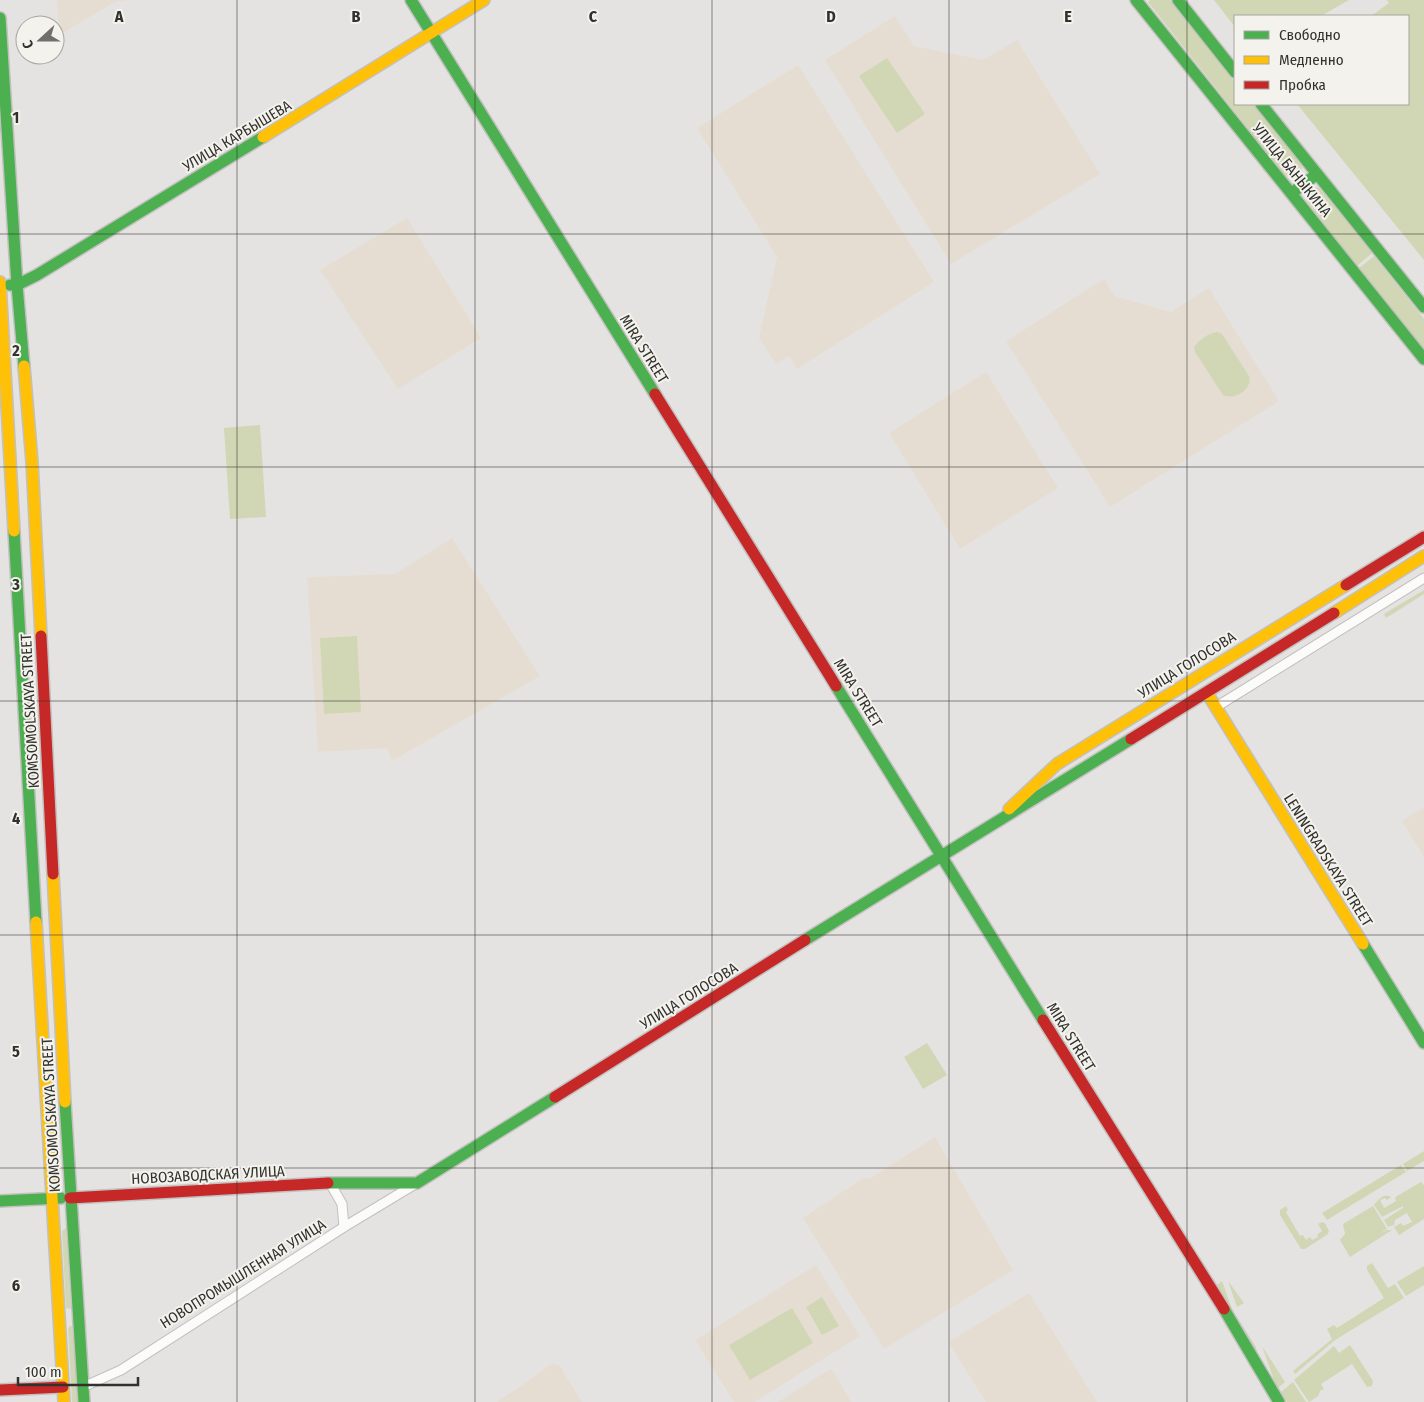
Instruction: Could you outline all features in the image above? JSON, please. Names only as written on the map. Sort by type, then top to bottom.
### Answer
[{"type":"main road","name":"MIRA STREET","points":[[411,0],[1280,1402]]},
{"type":"main road","name":"УЛИЦА КАРБЫШЕВА","points":[[0,284],[17,285],[38,275],[484,0]]},
{"type":"main road","name":"УЛИЦА БАНЫКИНА","points":[[1136,0],[1424,359]]},
{"type":"main road","points":[[1178,0],[1234,71]]},
{"type":"main road","name":"KOMSOMOLSKAYA STREET","points":[[0,18],[17,285],[33,472],[70,1198],[84,1402]]},
{"type":"main road","name":"УЛИЦА БАНЫКИНА","points":[[1262,105],[1424,307]]},
{"type":"main road","points":[[1292,193],[1317,174]]},
{"type":"main road","name":"KOMSOMOLSKAYA STREET","points":[[0,284],[64,1402]]},
{"type":"main road","name":"УЛИЦА ГОЛОСОВА","points":[[977,834],[1010,808],[1057,764],[1424,537]]},
{"type":"main road","name":"УЛИЦА ГОЛОСОВА","points":[[417,1183],[940,856],[1207,693],[1424,556]]},
{"type":"main road","points":[[1273,630],[1281,632],[1283,636],[1281,646]]},
{"type":"main road","name":"LENINGRADSKAYA STREET","points":[[1207,693],[1424,1043]]},
{"type":"main road","points":[[1057,764],[1056,772],[1066,780]]},
{"type":"main road","points":[[27,768],[48,766]]},
{"type":"main road","points":[[36,932],[57,930]]},
{"type":"main road","name":"НОВОЗАВОДСКАЯ УЛИЦА","points":[[0,1201],[330,1183],[417,1183]]},
{"type":"main road","points":[[59,1318],[78,1316]]},
{"type":"main road","points":[[0,1390],[63,1387]]},
{"type":"street","points":[[1216,707],[1424,578]]},
{"type":"street","points":[[330,1183],[342,1204],[344,1228]]},
{"type":"street","name":"НОВОПРОМЫШЛЕННАЯ УЛИЦА","points":[[83,1387],[120,1370],[417,1183]]},
{"type":"shaded area","points":[[57,0],[127,0],[115,2],[65,31],[65,15],[58,15]]},
{"type":"shaded area","points":[[895,16],[914,46],[983,60],[1017,40],[1100,174],[951,264],[825,60]]},
{"type":"shaded area","points":[[798,65],[934,282],[797,369],[789,356],[776,364],[759,338],[777,257],[697,128]]},
{"type":"shaded area","points":[[407,218],[481,338],[398,389],[320,270]]},
{"type":"shaded area","points":[[1104,279],[1115,296],[1171,312],[1209,288],[1279,401],[1110,507],[1006,341]]},
{"type":"shaded area","points":[[986,372],[1058,488],[960,549],[889,433]]},
{"type":"shaded area","points":[[452,538],[540,676],[392,761],[387,748],[318,752],[307,577],[395,574]]},
{"type":"shaded area","points":[[1424,807],[1424,857],[1402,821]]},
{"type":"shaded area","points":[[935,1137],[1013,1270],[884,1349],[803,1218],[862,1179],[871,1178]]},
{"type":"shaded area","points":[[816,1265],[860,1336],[755,1402],[734,1402],[695,1340]]},
{"type":"shaded area","points":[[1029,1293],[1097,1402],[986,1402],[948,1342]]},
{"type":"shaded area","points":[[552,1364],[559,1365],[582,1402],[497,1402]]},
{"type":"shaded area","points":[[830,1369],[834,1372],[851,1402],[778,1402]]},
{"type":"green space","points":[[1150,0],[1170,0],[1234,81],[1234,105],[1254,105],[1301,165],[1302,169],[1299,176],[1291,178],[1285,175],[1148,2]]},
{"type":"green space","points":[[1214,0],[1349,0],[1323,15],[1234,15],[1234,26]]},
{"type":"green space","points":[[1387,0],[1424,0],[1424,260],[1298,105],[1409,105],[1409,15],[1372,15],[1389,3]]},
{"type":"green space","points":[[887,58],[925,114],[897,133],[859,76]]},
{"type":"green space","points":[[1317,187],[1372,253],[1357,266],[1307,201],[1307,191]]},
{"type":"green space","points":[[1374,256],[1424,319],[1424,350],[1359,268]]},
{"type":"green space","points":[[1217,332],[1222,334],[1249,376],[1250,381],[1246,389],[1238,395],[1223,395],[1195,352],[1194,347],[1199,342],[1208,335]]},
{"type":"green space","points":[[260,425],[266,517],[230,519],[224,428]]},
{"type":"green space","points":[[1424,590],[1424,594],[1386,618],[1384,614]]},
{"type":"green space","points":[[357,636],[361,712],[324,714],[320,638]]},
{"type":"green space","points":[[927,1043],[947,1075],[923,1089],[904,1057]]},
{"type":"green space","points":[[1424,1151],[1424,1161],[1407,1171],[1403,1164]]},
{"type":"green space","points":[[1401,1165],[1406,1172],[1327,1220],[1322,1213]]},
{"type":"green space","points":[[1421,1182],[1424,1185],[1424,1219],[1399,1235],[1394,1227],[1401,1223],[1403,1226],[1412,1222],[1407,1213],[1395,1220],[1394,1225],[1388,1227],[1384,1220],[1403,1208],[1403,1206],[1382,1217],[1374,1205],[1383,1196],[1391,1197],[1387,1200],[1385,1198],[1380,1200],[1384,1208],[1396,1201],[1395,1198],[1397,1196]]},
{"type":"green space","points":[[1286,1206],[1288,1210],[1286,1212],[1300,1236],[1303,1235],[1306,1240],[1310,1237],[1312,1240],[1318,1237],[1317,1235],[1322,1231],[1318,1224],[1322,1222],[1325,1223],[1329,1231],[1328,1234],[1305,1249],[1301,1249],[1280,1215],[1280,1210]]},
{"type":"green space","points":[[1373,1206],[1387,1229],[1378,1235],[1387,1230],[1392,1230],[1350,1257],[1340,1240],[1345,1234],[1343,1224]]},
{"type":"green space","points":[[66,1228],[71,1309],[66,1308],[62,1231]]},
{"type":"green space","points":[[1372,1263],[1388,1288],[1395,1284],[1404,1298],[1335,1340],[1295,1374],[1293,1371],[1332,1339],[1327,1329],[1334,1325],[1337,1328],[1384,1298],[1367,1270],[1367,1266]]},
{"type":"green space","points":[[1424,1266],[1424,1285],[1406,1296],[1397,1282]]},
{"type":"green space","points":[[1222,1281],[1232,1309],[1256,1347],[1257,1355],[1215,1287]]},
{"type":"green space","points":[[1228,1281],[1244,1303],[1237,1307]]},
{"type":"green space","points":[[822,1297],[839,1326],[822,1335],[806,1307]]},
{"type":"green space","points":[[792,1308],[813,1343],[750,1380],[729,1345]]},
{"type":"green space","points":[[72,1326],[80,1402],[72,1402],[68,1329]]},
{"type":"green space","points":[[1350,1345],[1373,1381],[1372,1386],[1367,1387],[1352,1364],[1321,1384],[1324,1389],[1309,1402],[1294,1380],[1334,1346],[1339,1353]]},
{"type":"green space","points":[[1262,1346],[1285,1382],[1278,1388],[1274,1380]]},
{"type":"green space","points":[[1293,1382],[1306,1402],[1287,1402],[1281,1392]]},
{"type":"traffic: fast","points":[[411,0],[655,394]]},
{"type":"traffic: fast","points":[[1136,0],[1424,359]]},
{"type":"traffic: fast","points":[[1178,0],[1234,71]]},
{"type":"traffic: fast","points":[[0,18],[24,366]]},
{"type":"traffic: fast","points":[[1262,105],[1424,307]]},
{"type":"traffic: fast","points":[[10,285],[17,285],[37,275],[263,137]]},
{"type":"traffic: fast","points":[[1292,193],[1317,174]]},
{"type":"traffic: fast","points":[[14,531],[36,922]]},
{"type":"traffic: fast","points":[[836,686],[1043,1020]]},
{"type":"traffic: fast","points":[[805,940],[1131,739]]},
{"type":"traffic: fast","points":[[1363,944],[1424,1043]]},
{"type":"traffic: fast","points":[[328,1183],[417,1183],[555,1097]]},
{"type":"traffic: fast","points":[[65,1102],[84,1402]]},
{"type":"traffic: fast","points":[[0,1201],[61,1198]]},
{"type":"traffic: fast","points":[[1224,1309],[1279,1402]]},
{"type":"traffic: slow","points":[[263,137],[484,0]]},
{"type":"traffic: slow","points":[[0,282],[14,531]]},
{"type":"traffic: slow","points":[[24,366],[32,462],[41,636]]},
{"type":"traffic: slow","points":[[1334,613],[1424,556]]},
{"type":"traffic: slow","points":[[1009,809],[1057,764],[1346,585]]},
{"type":"traffic: slow","points":[[1207,693],[1363,944]]},
{"type":"traffic: slow","points":[[53,874],[65,1102]]},
{"type":"traffic: slow","points":[[36,922],[64,1402]]},
{"type":"traffic: jam","points":[[655,394],[836,686]]},
{"type":"traffic: jam","points":[[1346,585],[1424,537]]},
{"type":"traffic: jam","points":[[1131,739],[1334,613]]},
{"type":"traffic: jam","points":[[41,636],[53,874]]},
{"type":"traffic: jam","points":[[555,1097],[805,940]]},
{"type":"traffic: jam","points":[[1043,1020],[1224,1309]]},
{"type":"traffic: jam","points":[[70,1198],[328,1183]]},
{"type":"traffic: jam","points":[[0,1390],[63,1387]]}]
